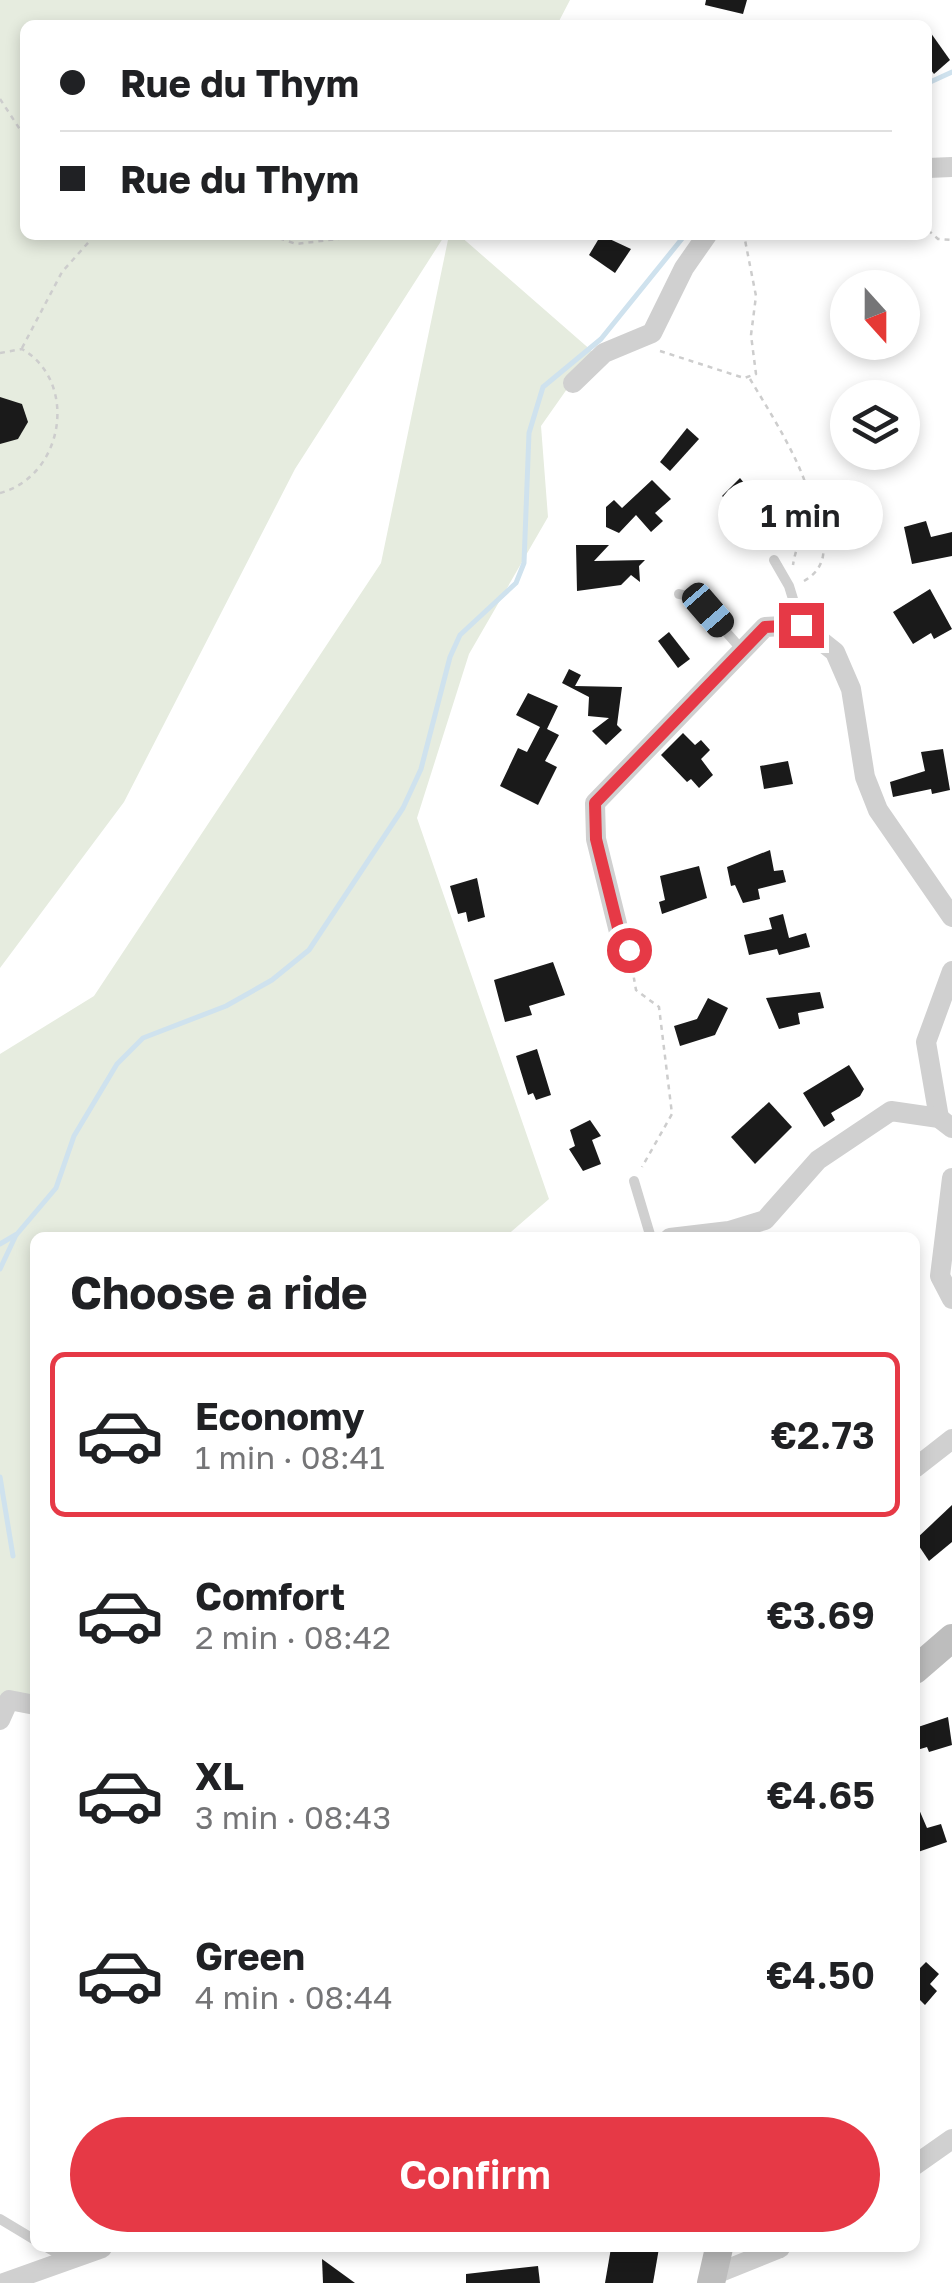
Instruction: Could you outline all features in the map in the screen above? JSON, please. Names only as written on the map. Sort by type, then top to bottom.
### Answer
[{"type":"street","points":[[573,383],[604,352],[645,339],[704,240]]},
{"type":"street","points":[[629,950],[622,944],[596,839],[595,803],[765,627],[801,625],[835,652],[851,689],[865,776],[878,810],[952,917]]},
{"type":"street","points":[[721,1232],[765,1220],[818,1160],[891,1111],[946,1123],[926,1042],[952,972]]},
{"type":"street","points":[[952,1178],[940,1276],[952,1299]]},
{"type":"street","points":[[920,1464],[952,1439]]},
{"type":"street","points":[[920,1666],[951,1641]]},
{"type":"street","points":[[0,1720],[9,1700],[30,1704]]},
{"type":"street","points":[[920,2161],[952,2139]]},
{"type":"street","points":[[4,2283],[91,2252]]},
{"type":"street","points":[[714,2268],[767,2252]]},
{"type":"lane","points":[[774,560],[789,586],[801,625]]},
{"type":"lane","points":[[679,594],[696,598],[744,651]]},
{"type":"lane","points":[[634,1182],[649,1232]]},
{"type":"lane","points":[[0,2219],[30,2237]]},
{"type":"lane","points":[[55,2252],[70,2260]]},
{"type":"path","points":[[0,99],[20,129]]},
{"type":"path","points":[[22,349],[62,272],[91,240]]},
{"type":"path","points":[[284,240],[296,244],[330,240]]},
{"type":"path","points":[[745,240],[756,296],[750,335],[757,366],[750,379]]},
{"type":"path","points":[[645,339],[652,348],[750,379],[799,465],[810,513],[820,527],[823,563],[808,580],[789,586],[796,539],[810,513]]},
{"type":"path","points":[[0,353],[22,349]]},
{"type":"path","points":[[0,493],[30,476],[56,440],[58,410],[51,378],[22,349]]},
{"type":"path","points":[[629,950],[636,990],[659,1007],[672,1114],[634,1182]]},
{"type":"shaded area","points":[[0,0],[570,0],[560,20],[20,20],[20,240],[442,240],[295,469],[124,802],[0,968]]},
{"type":"shaded area","points":[[448,240],[465,240],[593,352],[541,426],[548,517],[469,654],[417,818],[549,1199],[511,1232],[30,1232],[30,1714],[0,1702],[0,1054],[94,996],[381,563]]},
{"type":"building","points":[[706,0],[747,0],[743,14],[705,5]]},
{"type":"building","points":[[932,35],[950,60],[934,74],[932,71]]},
{"type":"building","points":[[598,240],[612,240],[631,249],[615,273],[589,255]]},
{"type":"building","points":[[0,397],[22,404],[28,422],[18,439],[0,444]]},
{"type":"building","points":[[687,428],[699,439],[670,471],[660,462]]},
{"type":"building","points":[[740,478],[761,504],[748,519],[722,496]]},
{"type":"building","points":[[652,480],[671,499],[655,513],[663,521],[651,532],[636,515],[619,533],[606,527],[606,507],[614,500],[622,508]]},
{"type":"building","points":[[926,521],[931,537],[952,532],[952,556],[912,564],[904,527]]},
{"type":"building","points":[[576,545],[609,545],[594,561],[645,560],[639,566],[640,582],[631,575],[621,585],[577,591]]},
{"type":"building","points":[[930,589],[952,629],[934,639],[931,633],[913,644],[893,612]]},
{"type":"building","points":[[669,632],[690,659],[678,668],[658,641]]},
{"type":"building","points":[[569,669],[581,675],[575,686],[622,687],[617,725],[622,730],[606,745],[592,731],[609,718],[588,716],[589,697],[562,683]]},
{"type":"building","points":[[528,693],[558,706],[547,729],[559,735],[545,761],[557,767],[538,805],[500,786],[518,748],[527,752],[540,727],[516,715]]},
{"type":"building","points":[[683,733],[695,745],[701,740],[710,750],[701,759],[713,775],[699,788],[691,779],[687,782],[661,755]]},
{"type":"building","points":[[943,749],[950,790],[932,794],[931,789],[893,797],[890,782],[925,771],[921,752]]},
{"type":"building","points":[[788,761],[793,784],[764,789],[760,766]]},
{"type":"building","points":[[770,850],[774,871],[783,870],[786,882],[758,889],[760,899],[743,903],[735,885],[731,886],[727,867]]},
{"type":"building","points":[[699,866],[707,898],[662,914],[659,902],[665,900],[660,876]]},
{"type":"building","points":[[477,878],[485,917],[468,922],[466,912],[458,914],[450,886]]},
{"type":"building","points":[[783,914],[789,938],[806,933],[810,947],[779,955],[777,949],[749,955],[744,935],[772,929],[769,918]]},
{"type":"building","points":[[553,962],[565,995],[529,1006],[532,1015],[505,1022],[494,980]]},
{"type":"building","points":[[820,992],[824,1008],[798,1013],[800,1024],[779,1029],[766,998]]},
{"type":"building","points":[[708,998],[728,1008],[715,1035],[680,1046],[674,1026],[697,1019]]},
{"type":"building","points":[[537,1049],[551,1095],[536,1100],[533,1093],[528,1095],[516,1056]]},
{"type":"building","points":[[849,1065],[864,1089],[860,1096],[831,1113],[835,1120],[824,1127],[803,1093]]},
{"type":"building","points":[[769,1102],[792,1127],[755,1164],[731,1137]]},
{"type":"building","points":[[590,1120],[601,1136],[592,1140],[601,1164],[583,1171],[569,1149],[575,1146],[570,1130]]},
{"type":"building","points":[[952,1505],[952,1542],[929,1561],[920,1548],[920,1535]]},
{"type":"building","points":[[948,1717],[952,1745],[929,1752],[927,1747],[920,1749],[920,1726]]},
{"type":"building","points":[[920,1812],[927,1828],[941,1824],[947,1842],[920,1851]]},
{"type":"building","points":[[926,1962],[939,1974],[930,1984],[937,1991],[925,2005],[920,2000],[920,1968]]},
{"type":"building","points":[[610,2252],[658,2252],[653,2283],[605,2283]]},
{"type":"building","points":[[322,2259],[355,2283],[323,2283]]},
{"type":"building","points":[[538,2266],[540,2283],[466,2283],[466,2274]]},
{"type":"waterway","points":[[932,81],[952,72]]},
{"type":"waterway","points":[[0,1244],[17,1234],[56,1188],[74,1136],[117,1064],[143,1038],[226,1006],[272,980],[309,950],[403,808],[421,769],[450,657],[460,635],[516,583],[524,563],[529,433],[543,387],[601,339],[681,240]]},
{"type":"waterway","points":[[0,1269],[16,1235]]},
{"type":"waterway","points":[[0,1477],[13,1556]]},
{"type":"route","points":[[629,950],[622,944],[596,839],[595,803],[765,627],[801,625]]}]
